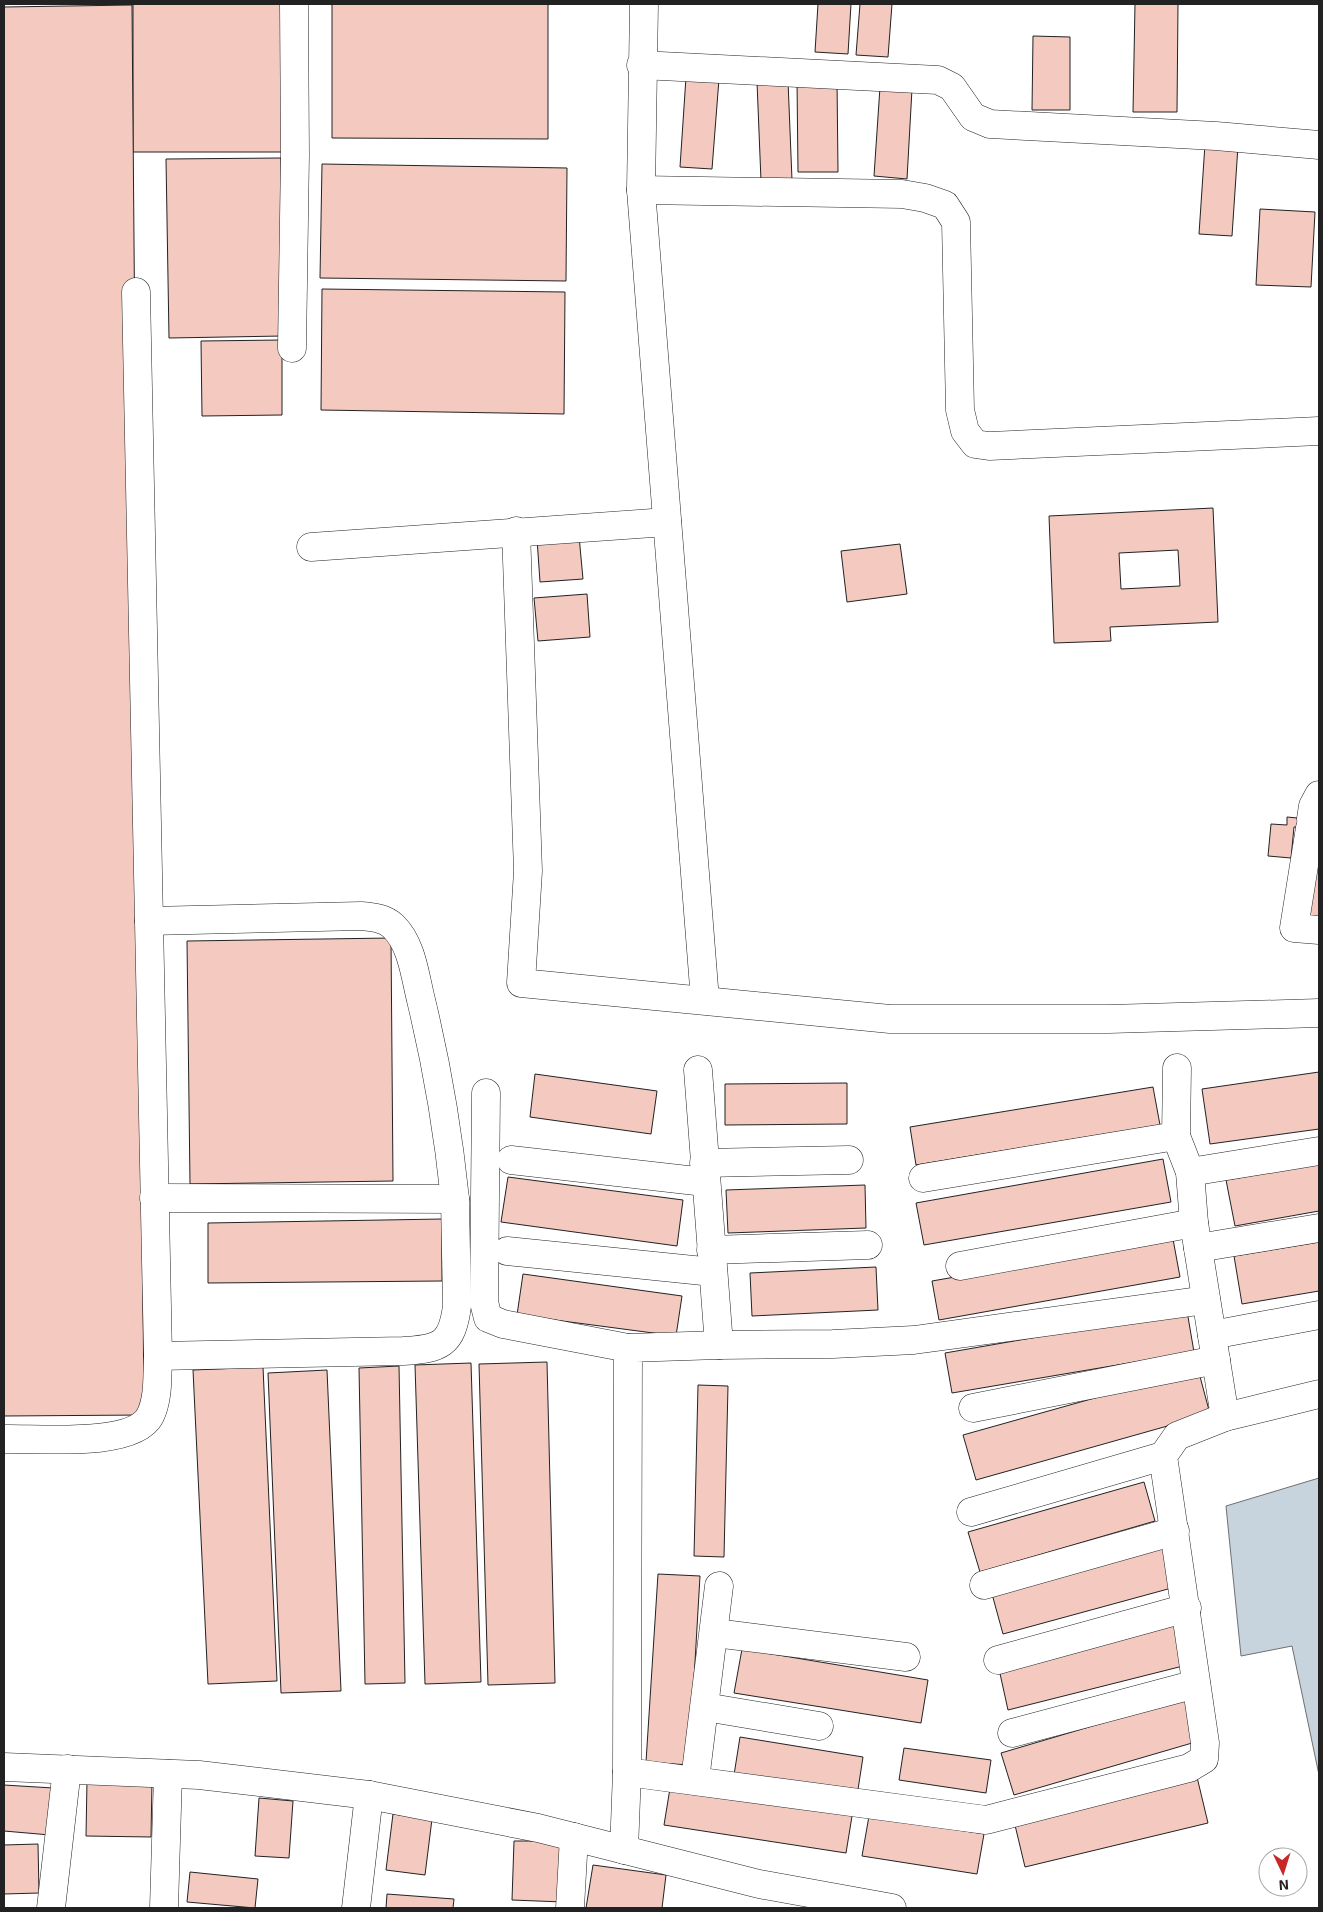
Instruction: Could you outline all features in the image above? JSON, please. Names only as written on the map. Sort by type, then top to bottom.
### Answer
[{"type":"street","points":[[292,348],[294,4]]},
{"type":"street","points":[[644,4],[640,190],[705,1000]]},
{"type":"street","points":[[642,66],[938,80],[952,87],[973,117],[990,124],[1216,136],[1319,145]]},
{"type":"street","points":[[640,190],[902,194],[925,198],[945,205],[956,222],[960,410],[965,431],[975,444],[989,446],[1319,431]]},
{"type":"street","points":[[4,1439],[104,1438],[126,1434],[141,1428],[150,1416],[156,1398],[158,1356],[136,292]]},
{"type":"street","points":[[311,547],[516,531],[667,522]]},
{"type":"street","points":[[516,531],[528,871],[521,984],[890,1019],[1109,1019],[1319,1013]]},
{"type":"street","points":[[1313,814],[1294,928],[1319,930]]},
{"type":"street","points":[[149,921],[361,916],[379,918],[393,926],[402,938],[411,957],[435,1058],[448,1129],[455,1199],[457,1306],[455,1324],[448,1337],[440,1346],[424,1350],[403,1351],[158,1356]]},
{"type":"street","points":[[1177,1068],[1176,1136],[1190,1172],[1196,1235],[1225,1417]]},
{"type":"street","points":[[698,1070],[704,1173],[719,1345]]},
{"type":"street","points":[[486,1093],[484,1302],[488,1318],[503,1324],[628,1348],[833,1344],[914,1340],[1206,1300]]},
{"type":"street","points":[[923,1178],[1176,1136]]},
{"type":"street","points":[[1190,1172],[1319,1151]]},
{"type":"street","points":[[511,1160],[704,1173],[849,1160]]},
{"type":"street","points":[[154,1198],[455,1199]]},
{"type":"street","points":[[960,1266],[1196,1235],[1319,1228]]},
{"type":"street","points":[[508,1251],[712,1261],[868,1245]]},
{"type":"street","points":[[973,1408],[1214,1348],[1319,1315]]},
{"type":"street","points":[[624,1850],[627,1772],[628,1348]]},
{"type":"street","points":[[971,1512],[1163,1456],[1177,1436],[1225,1417],[1319,1394]]},
{"type":"street","points":[[627,1772],[986,1820],[1189,1768],[1204,1759],[1205,1744],[1187,1608],[1163,1456]]},
{"type":"street","points":[[984,1585],[1175,1530]]},
{"type":"street","points":[[695,1780],[719,1586]]},
{"type":"street","points":[[998,1660],[1187,1608]]},
{"type":"street","points":[[714,1633],[906,1657]]},
{"type":"street","points":[[1012,1733],[1196,1684]]},
{"type":"street","points":[[705,1707],[819,1726]]},
{"type":"street","points":[[4,1767],[199,1775],[369,1795],[574,1837],[760,1884],[892,1908]]},
{"type":"street","points":[[51,1908],[67,1769]]},
{"type":"street","points":[[164,1908],[168,1774]]},
{"type":"street","points":[[356,1908],[369,1795]]},
{"type":"street","points":[[570,1908],[574,1837]]},
{"type":"shaded area","points":[[1319,1478],[1319,1775],[1292,1646],[1241,1656],[1226,1506]]},
{"type":"building","points":[[133,4],[291,4],[291,152],[133,152]]},
{"type":"building","points":[[332,4],[548,4],[548,139],[332,138]]},
{"type":"building","points":[[818,4],[851,4],[848,54],[815,52]]},
{"type":"building","points":[[860,4],[892,4],[888,57],[856,55]]},
{"type":"building","points":[[1135,4],[1178,4],[1177,112],[1133,112]]},
{"type":"building","points":[[132,5],[144,1415],[4,1416],[4,7]]},
{"type":"building","points":[[1033,36],[1070,37],[1070,110],[1032,110]]},
{"type":"building","points":[[686,77],[719,79],[712,169],[680,167]]},
{"type":"building","points":[[788,81],[792,180],[761,181],[757,82]]},
{"type":"building","points":[[797,81],[837,81],[838,172],[798,172]]},
{"type":"building","points":[[880,87],[912,89],[907,179],[874,176]]},
{"type":"building","points":[[1205,144],[1238,146],[1232,236],[1199,234]]},
{"type":"building","points":[[281,158],[283,336],[169,338],[166,159]]},
{"type":"building","points":[[322,164],[567,168],[566,281],[320,278]]},
{"type":"building","points":[[1260,209],[1315,212],[1311,287],[1256,285]]},
{"type":"building","points":[[322,289],[565,292],[564,414],[321,410]]},
{"type":"building","points":[[282,340],[282,415],[202,416],[201,341]]},
{"type":"building","points":[[1213,508],[1218,622],[1110,627],[1111,641],[1054,643],[1049,516]],"holes":[[[1178,550],[1180,586],[1121,589],[1119,553]]]},
{"type":"building","points":[[579,536],[583,579],[540,582],[537,539]]},
{"type":"building","points":[[900,544],[907,594],[847,602],[841,551]]},
{"type":"building","points":[[587,594],[590,637],[538,641],[534,598]]},
{"type":"building","points":[[1319,816],[1319,920],[1309,919],[1310,828],[1294,827],[1291,858],[1268,856],[1271,824],[1287,825],[1287,817],[1318,820]]},
{"type":"building","points":[[391,938],[393,1181],[190,1184],[187,941]]},
{"type":"building","points":[[1319,1072],[1319,1129],[1210,1144],[1202,1089]]},
{"type":"building","points":[[535,1074],[657,1091],[651,1134],[530,1117]]},
{"type":"building","points":[[847,1083],[847,1124],[725,1125],[725,1084]]},
{"type":"building","points":[[1153,1087],[1160,1125],[916,1165],[910,1127]]},
{"type":"building","points":[[1163,1159],[1171,1202],[924,1245],[916,1203]]},
{"type":"building","points":[[1319,1164],[1319,1211],[1235,1226],[1226,1180]]},
{"type":"building","points":[[508,1177],[683,1200],[677,1246],[501,1222]]},
{"type":"building","points":[[865,1185],[866,1228],[728,1233],[726,1190]]},
{"type":"building","points":[[442,1219],[442,1281],[208,1283],[208,1223]]},
{"type":"building","points":[[1173,1239],[1180,1277],[939,1320],[932,1281]]},
{"type":"building","points":[[1319,1242],[1319,1291],[1242,1304],[1234,1256]]},
{"type":"building","points":[[876,1267],[878,1310],[752,1316],[750,1273]]},
{"type":"building","points":[[523,1274],[682,1296],[676,1336],[517,1315]]},
{"type":"building","points":[[1187,1311],[1194,1352],[952,1393],[945,1353]]},
{"type":"building","points":[[547,1362],[555,1683],[488,1685],[479,1364]]},
{"type":"building","points":[[471,1363],[481,1682],[425,1684],[415,1365]]},
{"type":"building","points":[[399,1366],[405,1683],[365,1684],[359,1368]]},
{"type":"building","points":[[263,1367],[277,1681],[208,1684],[193,1370]]},
{"type":"building","points":[[1198,1369],[1210,1414],[976,1480],[963,1435]]},
{"type":"building","points":[[327,1370],[341,1691],[281,1693],[268,1373]]},
{"type":"building","points":[[698,1385],[728,1386],[724,1557],[694,1556]]},
{"type":"building","points":[[1144,1482],[1155,1521],[980,1572],[968,1532]]},
{"type":"building","points":[[1168,1546],[1179,1586],[1003,1634],[992,1594]]},
{"type":"building","points":[[658,1574],[700,1576],[689,1765],[646,1762]]},
{"type":"building","points":[[1180,1623],[1191,1664],[1008,1710],[999,1669]]},
{"type":"building","points":[[742,1649],[928,1680],[921,1723],[734,1693]]},
{"type":"building","points":[[1187,1698],[1199,1741],[1014,1795],[1001,1753]]},
{"type":"building","points":[[740,1737],[863,1757],[857,1796],[734,1775]]},
{"type":"building","points":[[904,1748],[991,1760],[986,1793],[899,1780]]},
{"type":"building","points":[[1197,1777],[1208,1823],[1025,1867],[1014,1821]]},
{"type":"building","points":[[87,1780],[152,1781],[151,1837],[86,1836]]},
{"type":"building","points":[[671,1782],[853,1810],[846,1853],[664,1825]]},
{"type":"building","points":[[4,1785],[53,1788],[50,1835],[4,1831]]},
{"type":"building","points":[[259,1798],[293,1801],[289,1858],[255,1856]]},
{"type":"building","points":[[393,1814],[432,1819],[425,1875],[386,1870]]},
{"type":"building","points":[[869,1816],[984,1834],[977,1874],[862,1856]]},
{"type":"building","points":[[514,1841],[564,1841],[563,1902],[512,1900]]},
{"type":"building","points":[[38,1844],[39,1893],[4,1894],[4,1845]]},
{"type":"building","points":[[593,1865],[666,1875],[662,1908],[586,1908]]},
{"type":"building","points":[[190,1872],[258,1879],[255,1908],[187,1902]]},
{"type":"building","points":[[387,1894],[454,1899],[453,1908],[386,1908]]}]
